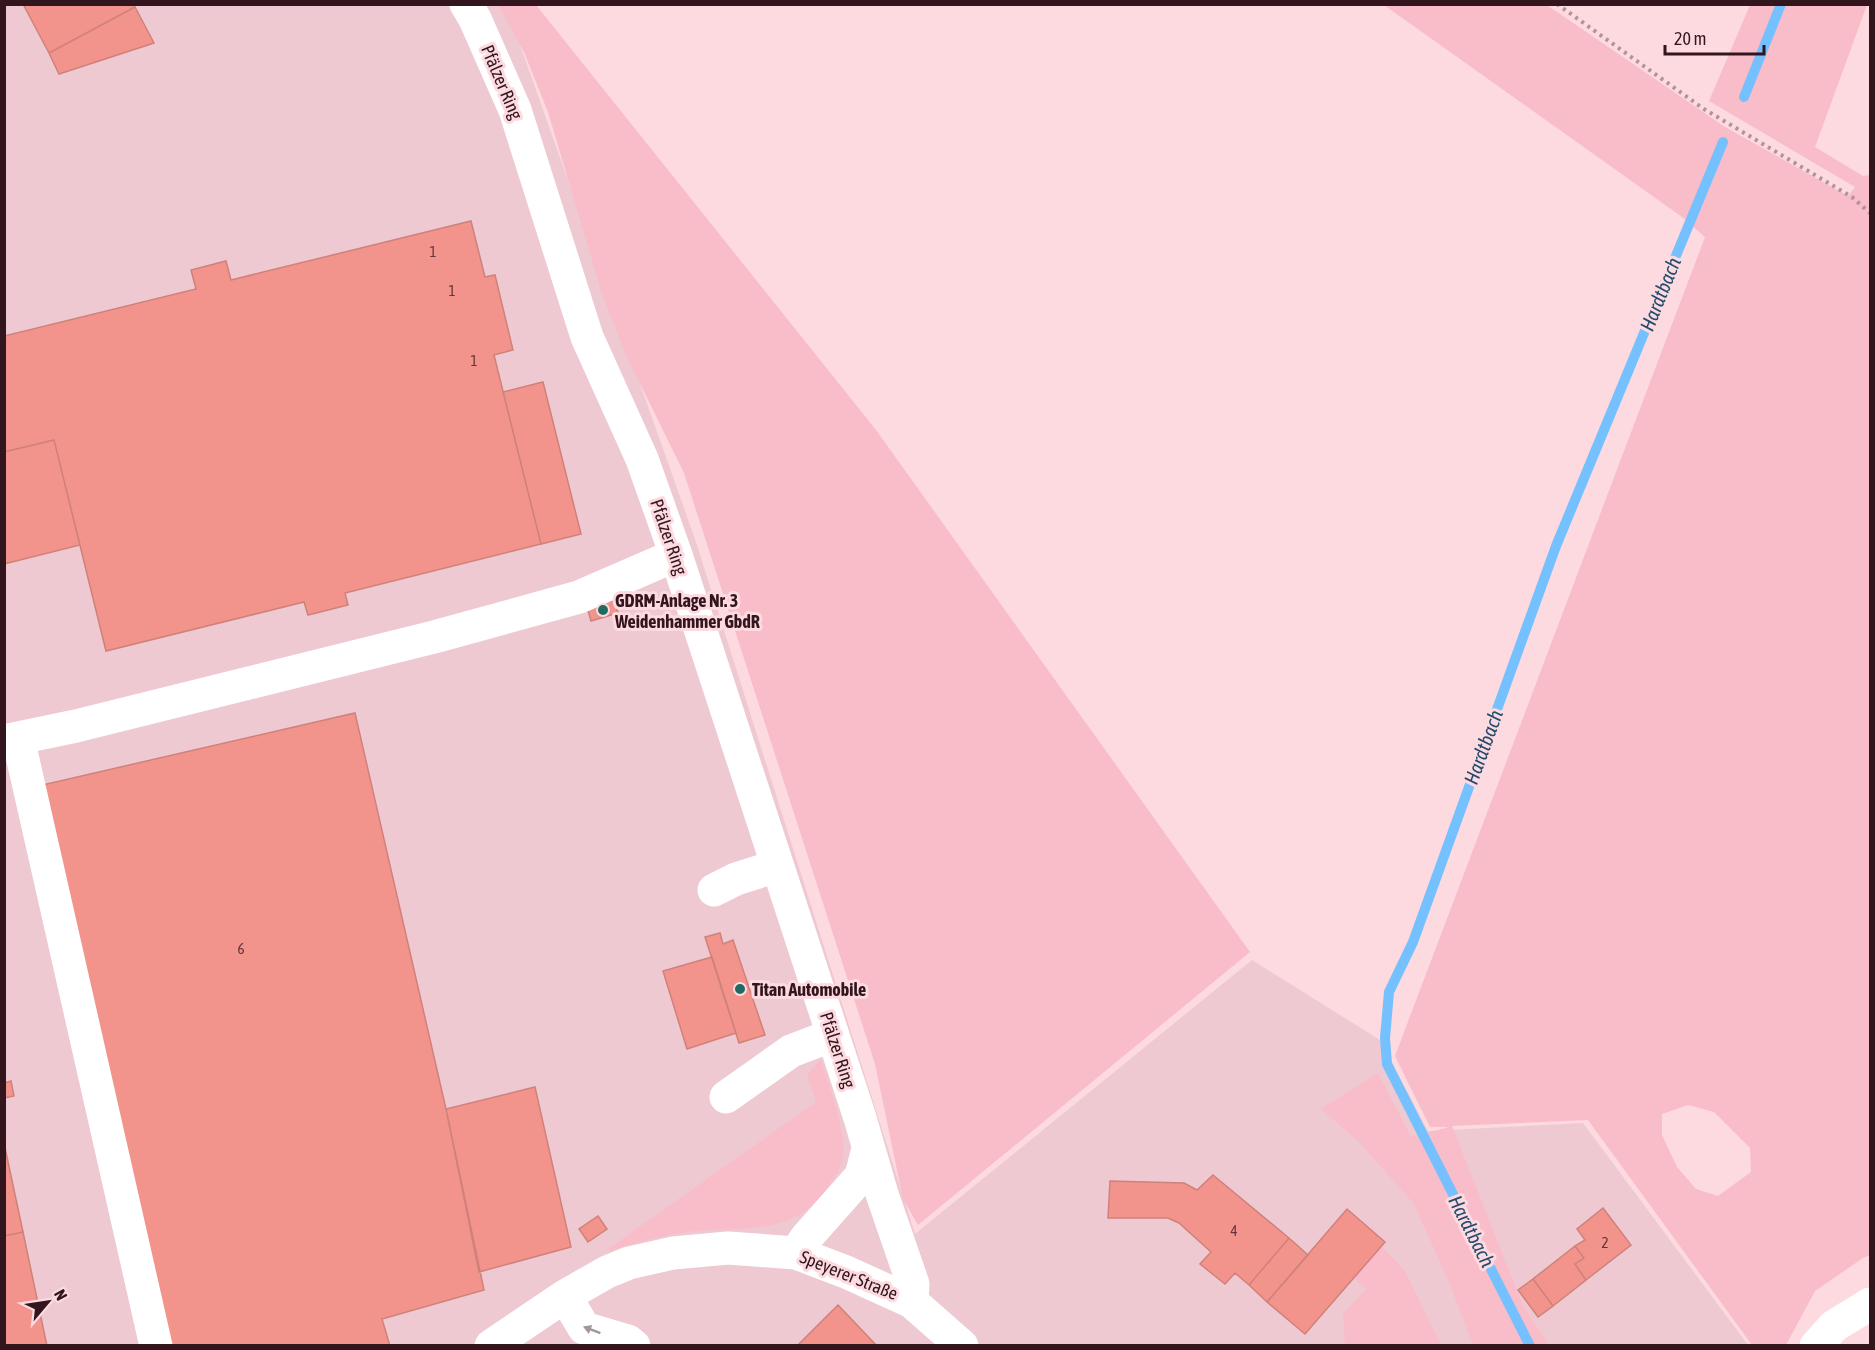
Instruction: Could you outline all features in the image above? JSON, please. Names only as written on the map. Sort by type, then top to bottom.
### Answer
[{"type":"street","name":"Pfälzer Ring","points":[[466,4],[475,19],[515,110],[587,337],[642,459],[676,555],[913,1284],[912,1302]]},
{"type":"street","points":[[156,1346],[11,740],[423,640],[568,600],[676,555]]},
{"type":"street","points":[[714,890],[736,879],[777,866]]},
{"type":"street","points":[[726,1097],[791,1051],[833,1035]]},
{"type":"street","points":[[796,1253],[806,1238],[861,1176],[868,1149]]},
{"type":"street","name":"Speyerer Straße","points":[[491,1346],[565,1296],[607,1272],[641,1258],[728,1248],[796,1253],[846,1272],[912,1302],[962,1346]]},
{"type":"street","points":[[565,1296],[584,1328],[628,1341],[634,1346]]},
{"type":"street","points":[[1816,1346],[1834,1326],[1870,1304]]},
{"type":"path","points":[[1557,4],[1704,109],[1852,197],[1870,213]]},
{"type":"shaded area","points":[[5,4],[506,5],[696,542],[915,1234],[1252,960],[1380,1040],[1428,1131],[1583,1123],[1748,1345],[5,1346]]},
{"type":"shaded area","points":[[498,5],[536,5],[876,430],[1250,952],[918,1225],[903,1199],[875,1064],[684,473],[625,353],[602,294],[548,112],[524,52]]},
{"type":"shaded area","points":[[1384,5],[1547,5],[1725,127],[1848,196],[1855,187],[1709,101],[1750,5],[1867,5],[1815,147],[1863,176],[1870,175],[1870,1255],[1815,1291],[1786,1345],[1752,1345],[1588,1120],[1452,1126],[1523,1306],[1549,1345],[1473,1345],[1449,1282],[1414,1204],[1358,1141],[1321,1109],[1378,1073],[1411,1137],[1449,1127],[1430,1127],[1395,1056],[1705,237],[1682,217]],"holes":[[[1688,1105],[1714,1112],[1750,1148],[1751,1172],[1718,1196],[1696,1189],[1677,1167],[1662,1135],[1662,1114]]]},
{"type":"shaded area","points":[[821,1059],[840,1122],[843,1157],[829,1185],[815,1203],[799,1215],[762,1227],[680,1233],[645,1240],[610,1251],[608,1249],[816,1102],[807,1075]]},
{"type":"shaded area","points":[[1381,1246],[1405,1271],[1441,1345],[1345,1345],[1343,1314],[1366,1289],[1354,1278]]},
{"type":"building","points":[[23,4],[134,4],[135,7],[49,53]]},
{"type":"building","points":[[135,7],[154,43],[59,74],[49,53]]},
{"type":"building","points":[[471,221],[485,277],[495,275],[513,350],[494,355],[541,544],[345,593],[348,605],[308,615],[304,602],[106,651],[54,440],[4,452],[4,336],[196,289],[191,270],[226,261],[231,280]]},
{"type":"building","points":[[543,382],[581,534],[541,544],[503,392]]},
{"type":"building","points":[[54,440],[80,545],[4,564],[4,452]]},
{"type":"building","name":"GDRM-Anlage Nr. 3 Weidenhammer GbdR","points":[[615,600],[618,613],[591,621],[587,607]]},
{"type":"building","points":[[355,713],[446,1109],[484,1290],[382,1319],[390,1346],[162,1346],[38,786]]},
{"type":"building","points":[[720,933],[723,944],[733,940],[765,1035],[739,1043],[705,937]]},
{"type":"building","points":[[712,957],[736,1033],[687,1049],[663,971]]},
{"type":"building","points":[[11,1081],[14,1096],[4,1098],[4,1083]]},
{"type":"building","points":[[535,1087],[571,1247],[479,1272],[446,1109]]},
{"type":"building","points":[[4,1143],[23,1232],[4,1236]]},
{"type":"building","points":[[1213,1175],[1289,1238],[1249,1285],[1235,1273],[1225,1284],[1200,1264],[1211,1252],[1179,1223],[1168,1218],[1108,1218],[1110,1181],[1184,1183],[1197,1190]]},
{"type":"building","points":[[1603,1208],[1631,1245],[1586,1280],[1575,1264],[1584,1258],[1575,1246],[1585,1240],[1577,1229]]},
{"type":"building","points":[[1347,1209],[1385,1242],[1305,1334],[1267,1302]]},
{"type":"building","points":[[598,1216],[607,1229],[588,1242],[579,1229]]},
{"type":"building","points":[[23,1232],[47,1346],[4,1346],[4,1236]]},
{"type":"building","points":[[1289,1238],[1308,1255],[1267,1302],[1249,1285]]},
{"type":"building","points":[[1575,1246],[1584,1258],[1575,1264],[1586,1280],[1553,1306],[1533,1279]]},
{"type":"building","points":[[1533,1279],[1553,1306],[1538,1317],[1518,1290]]},
{"type":"building","points":[[838,1305],[877,1346],[797,1346]]},
{"type":"waterway","name":"Hardtbach","points":[[1744,97],[1781,4]]},
{"type":"waterway","name":"Hardtbach","points":[[1530,1346],[1387,1064],[1385,1038],[1389,992],[1413,942],[1556,546],[1723,142]]},
{"type":"place","name":"GDRM-Anlage Nr. 3 Weidenhammer GbdR","points":[[603,610]]},
{"type":"place","name":"Titan Automobile","points":[[740,989]]}]
